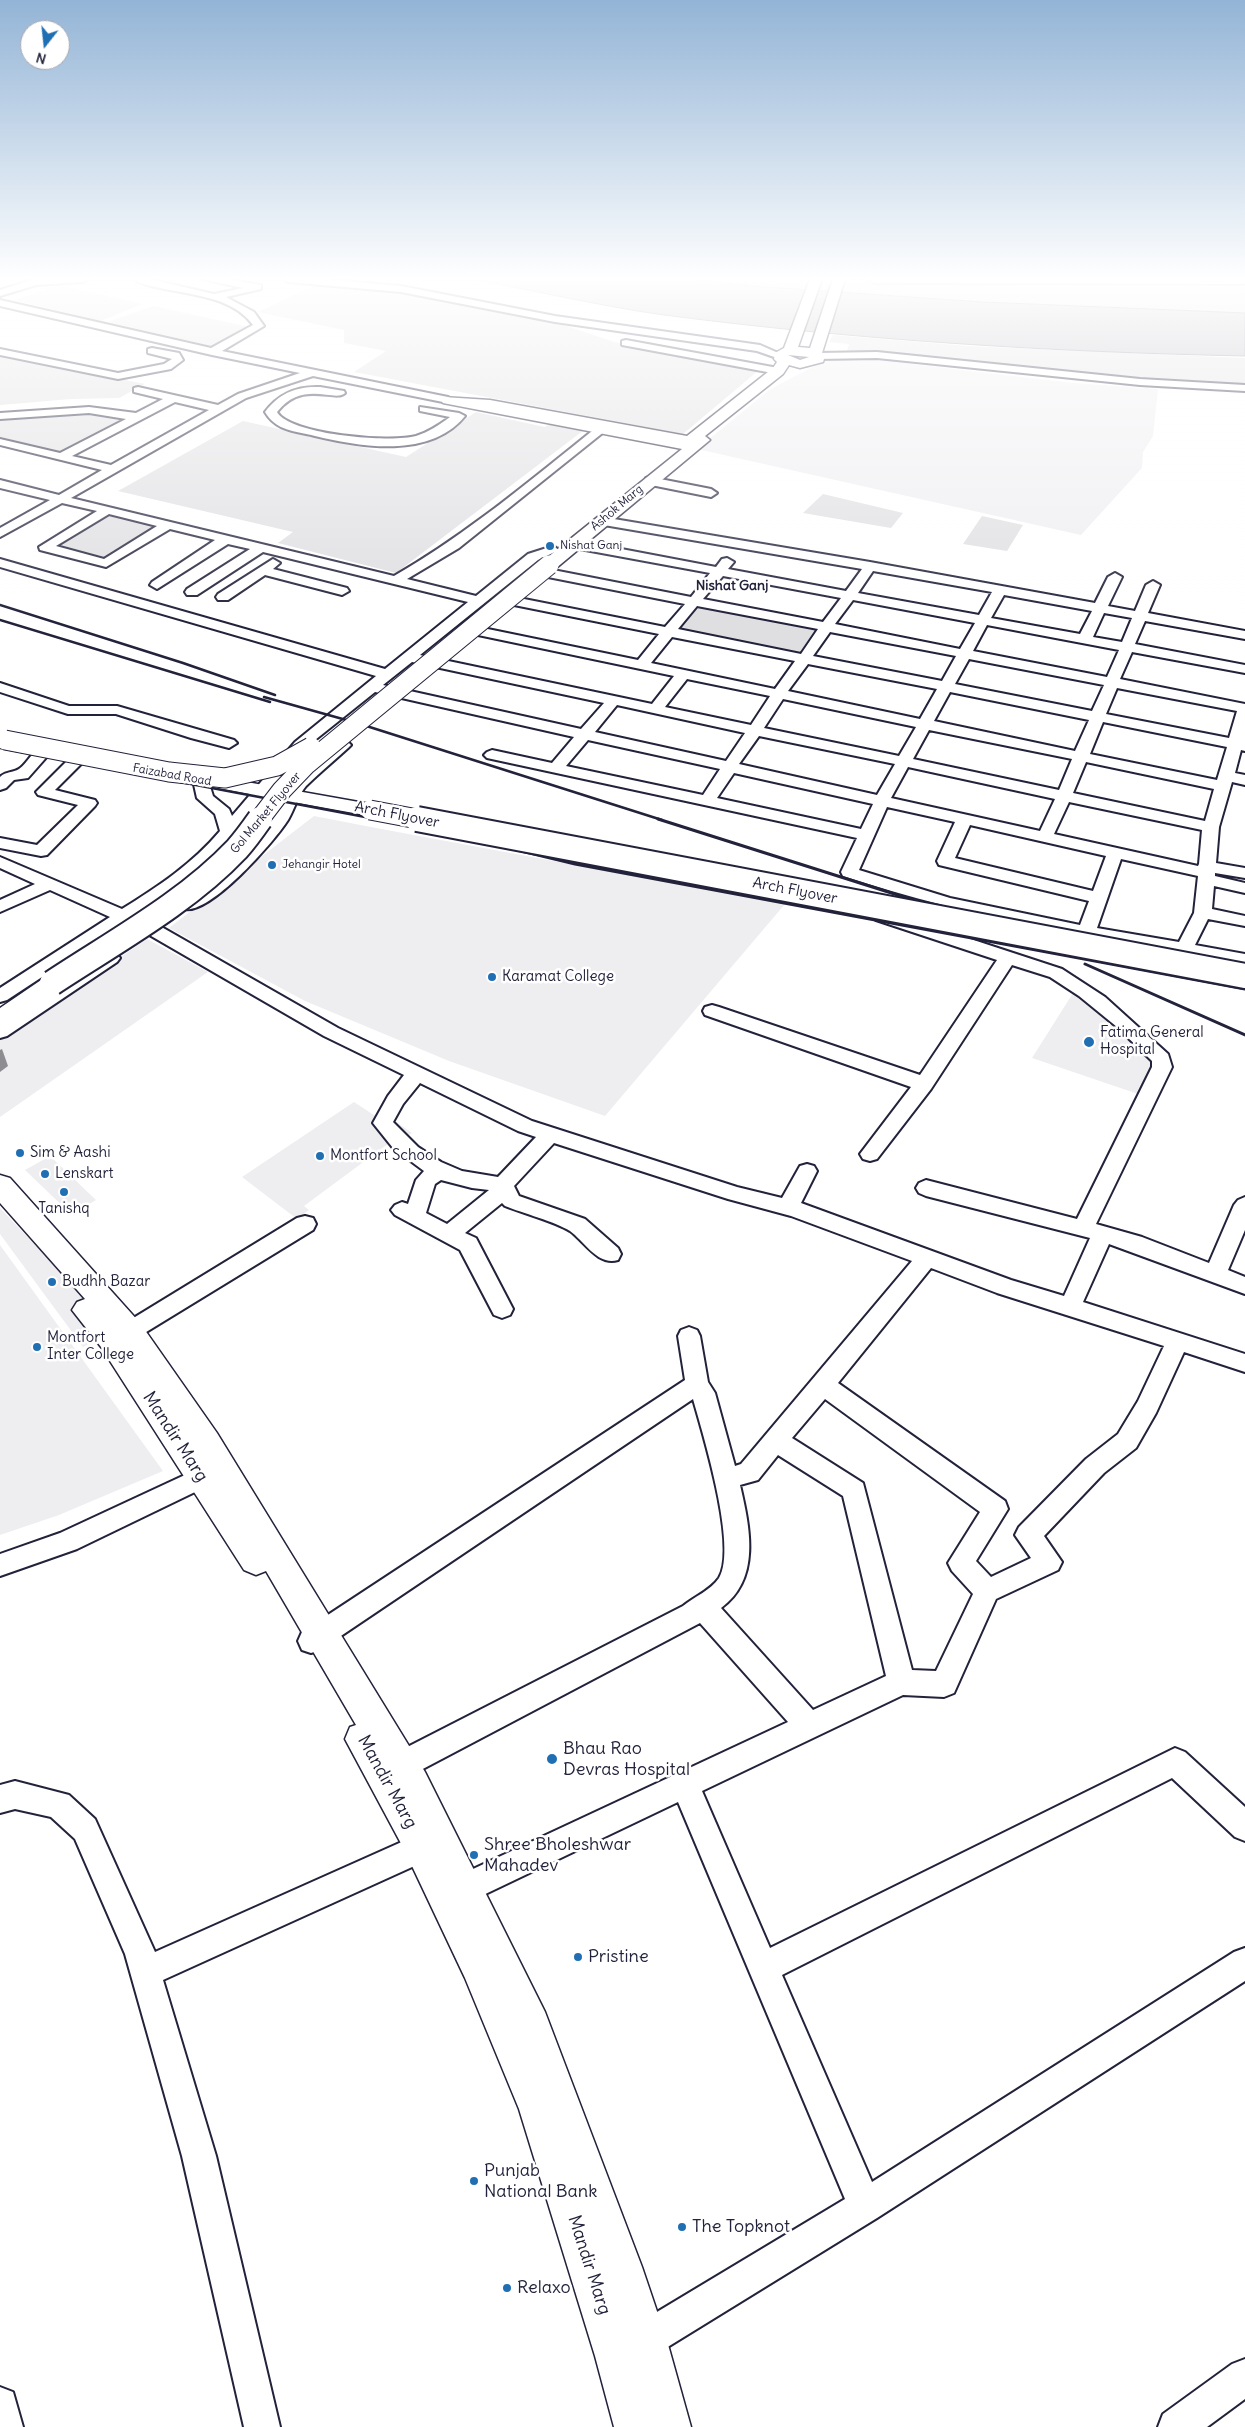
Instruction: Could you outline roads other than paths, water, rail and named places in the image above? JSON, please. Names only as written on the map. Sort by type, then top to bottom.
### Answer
[{"type":"main road","name":"Ashok Marg","points":[[555,558],[650,481],[748,392]]},
{"type":"main road","name":"Ashok Marg","points":[[555,558],[691,443],[758,392]]},
{"type":"main road","points":[[448,400],[490,404],[691,443]]},
{"type":"main road","points":[[448,400],[601,429],[691,443]]},
{"type":"main road","name":"Gol Market Flyover","points":[[1,739],[202,777],[225,778],[257,773],[277,766],[310,748],[555,558]]},
{"type":"main road","name":"Gol Market Flyover","points":[[0,1019],[186,894],[209,876],[238,848],[282,790],[306,766],[555,558]]},
{"type":"main road","name":"Faizabad Road","points":[[1,739],[78,760],[201,780],[266,787],[295,792],[344,805]]},
{"type":"main road","name":"Arch Flyover","points":[[344,805],[1245,976]]},
{"type":"main road","points":[[0,1185],[130,1331],[211,1472]]},
{"type":"main road","name":"Mandir Marg","points":[[0,1208],[50,1263],[111,1339],[211,1472],[315,1638],[431,1844],[455,1893],[479,1964],[540,2109],[631,2348],[638,2427]]},
{"type":"main road","points":[[631,2348],[667,2427]]},
{"type":"street","points":[[148,392],[220,409]]},
{"type":"street","points":[[0,532],[242,396],[253,392]]},
{"type":"street","points":[[295,392],[276,404],[271,412],[275,419],[283,425],[358,442],[391,444],[414,440],[434,434],[459,416],[410,407]]},
{"type":"street","points":[[336,392],[352,395],[358,392]]},
{"type":"street","points":[[410,392],[448,400]]},
{"type":"street","points":[[61,457],[174,398]]},
{"type":"street","points":[[0,416],[88,410],[137,417]]},
{"type":"street","points":[[395,581],[444,552],[601,429]]},
{"type":"street","points":[[0,442],[113,469]]},
{"type":"street","points":[[650,481],[711,493]]},
{"type":"street","points":[[0,484],[479,601]]},
{"type":"street","points":[[0,494],[13,487]]},
{"type":"street","points":[[108,510],[45,547],[106,563],[168,525]]},
{"type":"street","points":[[602,521],[870,566],[1245,635]]},
{"type":"street","points":[[157,585],[226,539]]},
{"type":"street","points":[[641,665],[742,545]]},
{"type":"street","points":[[192,592],[260,548]]},
{"type":"street","points":[[222,598],[286,554]]},
{"type":"street","name":"Ashok Marg","points":[[0,996],[181,879],[209,856],[300,745],[533,557],[555,558]]},
{"type":"street","points":[[555,558],[720,571],[1245,669]]},
{"type":"street","points":[[555,558],[695,601],[1245,709],[1239,753],[1224,781],[1211,828],[1203,913],[1184,949]]},
{"type":"street","name":"Ashok Marg","points":[[0,1032],[200,898],[234,872],[260,845],[295,792],[351,738],[401,694],[514,601],[555,558]]},
{"type":"street","points":[[0,563],[388,675]]},
{"type":"street","points":[[707,801],[779,694],[870,566]]},
{"type":"street","points":[[262,570],[342,591]]},
{"type":"street","points":[[1085,640],[1115,577]]},
{"type":"street","points":[[1045,837],[1081,756],[1138,615],[1153,585]]},
{"type":"street","points":[[1000,590],[883,800],[849,872],[879,883],[1000,914],[1245,960]]},
{"type":"street","points":[[514,601],[1097,717],[1239,753]]},
{"type":"street","points":[[478,631],[1081,756],[1224,781],[1245,780]]},
{"type":"street","points":[[410,657],[1211,828]]},
{"type":"street","points":[[656,709],[683,674]]},
{"type":"street","points":[[372,687],[1206,873],[1245,888]]},
{"type":"street","points":[[0,688],[68,710],[117,710],[196,735],[229,743]]},
{"type":"street","points":[[555,769],[614,700]]},
{"type":"street","points":[[344,709],[374,718]]},
{"type":"street","points":[[318,731],[351,738]]},
{"type":"street","name":"Faizabad Road","points":[[1,739],[266,787]]},
{"type":"street","points":[[0,785],[10,776],[22,775],[43,752]]},
{"type":"street","points":[[492,755],[866,835]]},
{"type":"street","points":[[0,843],[41,851],[89,803],[44,792],[78,760]]},
{"type":"street","points":[[201,780],[205,798],[223,812],[229,832]]},
{"type":"street","points":[[344,805],[364,815],[856,907],[1056,973],[1080,986],[1114,1011],[1161,1059],[1162,1067],[1093,1231],[1070,1307]]},
{"type":"street","points":[[965,818],[945,860],[1099,898]]},
{"type":"street","points":[[1087,931],[1115,853]]},
{"type":"street","points":[[0,862],[152,929],[264,995],[416,1074],[525,1126],[736,1194],[789,1206],[1004,1287],[1245,1363]]},
{"type":"street","points":[[1206,873],[1245,873]]},
{"type":"street","points":[[0,907],[49,884]]},
{"type":"street","points":[[1203,913],[1245,921]]},
{"type":"street","points":[[1184,949],[1205,972],[1245,984]]},
{"type":"street","points":[[870,1154],[924,1084],[1008,957]]},
{"type":"street","points":[[712,1011],[924,1084]]},
{"type":"street","points":[[416,1074],[395,1100],[383,1123],[394,1139],[440,1170],[472,1181],[483,1180],[504,1187],[512,1202],[577,1225],[610,1254]]},
{"type":"street","points":[[450,1233],[504,1187],[549,1135]]},
{"type":"street","points":[[440,1170],[426,1180],[408,1212],[468,1244],[502,1309]]},
{"type":"street","points":[[789,1206],[807,1171]]},
{"type":"street","points":[[926,1188],[1134,1243],[1245,1286]]},
{"type":"street","points":[[1215,1274],[1245,1205]]},
{"type":"street","points":[[130,1331],[305,1224]]},
{"type":"street","points":[[727,1478],[749,1473],[927,1258]]},
{"type":"street","points":[[391,1770],[683,1619],[729,1585],[738,1551],[727,1478],[702,1393],[697,1384],[689,1336]]},
{"type":"street","points":[[455,1893],[901,1682],[944,1684],[987,1591],[1049,1562],[1028,1536],[1095,1466],[1126,1441],[1148,1406],[1178,1341]]},
{"type":"street","points":[[315,1638],[697,1384]]},
{"type":"street","points":[[822,1384],[996,1509],[961,1563],[987,1591]]},
{"type":"street","points":[[776,1440],[854,1490],[901,1682]]},
{"type":"street","points":[[0,1565],[68,1541],[211,1472]]},
{"type":"street","points":[[702,1606],[810,1726]]},
{"type":"street","points":[[762,1968],[1175,1762],[1245,1827]]},
{"type":"street","points":[[686,1785],[762,1968],[865,2206]]},
{"type":"street","points":[[0,1799],[15,1795],[59,1805],[86,1829],[140,1952],[198,2156],[262,2427]]},
{"type":"street","points":[[146,1972],[431,1844]]},
{"type":"street","points":[[631,2348],[865,2206],[1245,1963]]},
{"type":"street","points":[[1176,2427],[1245,2377]]},
{"type":"street","points":[[0,2405],[5,2427]]},
{"type":"railway","points":[[0,605],[183,663],[275,695]]},
{"type":"railway","points":[[0,620],[270,702]]},
{"type":"railway","points":[[264,697],[357,723],[662,820]]},
{"type":"railway","points":[[0,748],[381,820]]},
{"type":"railway","points":[[374,819],[430,829],[575,864],[1245,989]]},
{"type":"railway","points":[[658,819],[904,897],[1031,944]]},
{"type":"railway","points":[[1085,964],[1245,1035]]},
{"type":"place","name":"Nishat Ganj","points":[[550,546]]},
{"type":"place","name":"Jehangir Hotel","points":[[272,865]]},
{"type":"place","name":"Karamat College","points":[[492,977]]},
{"type":"place","name":"Fatima General Hospital","points":[[1089,1042]]},
{"type":"place","name":"Sim & Aashi","points":[[20,1153]]},
{"type":"place","name":"Montfort School","points":[[320,1156]]},
{"type":"place","name":"Lenskart","points":[[45,1174]]},
{"type":"place","name":"Tanishq","points":[[64,1192]]},
{"type":"place","name":"Budhh Bazar","points":[[52,1282]]},
{"type":"place","name":"Montfort Inter College","points":[[37,1347]]},
{"type":"place","name":"Bhau Rao Devras Hospital","points":[[552,1759]]},
{"type":"place","name":"Shree Bholeshwar Mahadev","points":[[474,1855]]},
{"type":"place","name":"Pristine","points":[[578,1957]]},
{"type":"place","name":"Punjab National Bank","points":[[474,2181]]},
{"type":"place","name":"The Topknot","points":[[682,2227]]},
{"type":"place","name":"Relaxo","points":[[507,2288]]},
{"type":"district","name":"Nishat Ganj","points":[[732,586]]}]
